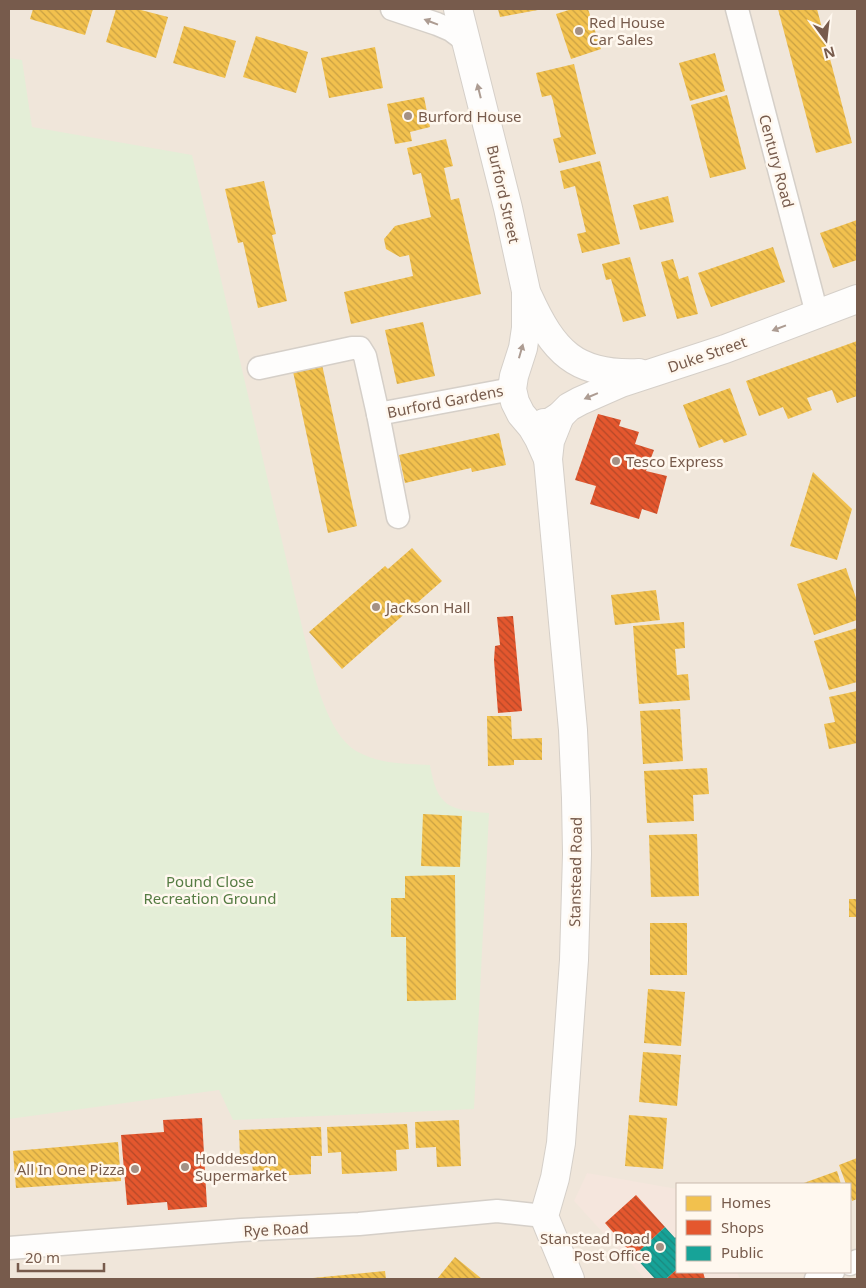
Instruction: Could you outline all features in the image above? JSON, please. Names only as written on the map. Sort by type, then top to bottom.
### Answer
[{"type":"street","points":[[392,9],[451,30],[467,42]]},
{"type":"street","name":"Burford Street","points":[[458,9],[508,208],[526,291],[526,328],[523,348],[512,389]]},
{"type":"street","name":"Century Road","points":[[737,9],[817,314]]},
{"type":"street","name":"Burford Street","points":[[526,291],[541,323],[552,340],[562,352],[577,362],[590,368],[620,374],[653,372]]},
{"type":"street","name":"Duke Street","points":[[560,416],[569,407],[580,401],[621,383],[725,349],[857,299]]},
{"type":"street","name":"Burford Gardens","points":[[259,368],[352,348],[360,348],[365,356],[398,517]]},
{"type":"street","points":[[512,389],[515,402],[539,439],[548,458]]},
{"type":"street","name":"Burford Gardens","points":[[378,414],[512,389]]},
{"type":"street","points":[[525,418],[536,423],[549,423],[560,416]]},
{"type":"street","points":[[548,458],[550,441],[560,416]]},
{"type":"street","name":"Stanstead Road","points":[[544,1216],[555,1178],[560,1143],[574,960],[576,854],[573,730],[548,458]]},
{"type":"street","name":"Rye Road","points":[[9,1248],[231,1231],[358,1224],[497,1211],[544,1216]]},
{"type":"street","points":[[544,1216],[570,1279]]},
{"type":"street","points":[[816,1279],[831,1273]]},
{"type":"shaded area","points":[[9,9],[857,9],[857,1279],[9,1279]]},
{"type":"shaded area","points":[[587,1173],[676,1189],[676,1273],[737,1273],[740,1279],[645,1279],[574,1201]]},
{"type":"green space","name":"Pound Close Recreation Ground","points":[[9,58],[22,60],[32,127],[192,155],[303,631],[316,680],[328,715],[347,743],[358,752],[384,761],[430,765],[437,790],[447,804],[464,810],[489,813],[474,1109],[233,1120],[219,1090],[9,1119]]},
{"type":"building: Homes","points":[[33,9],[93,9],[85,35],[30,19]]},
{"type":"building: Homes","points":[[116,9],[137,9],[168,17],[156,58],[106,42]]},
{"type":"building: Homes","points":[[498,9],[538,9],[538,10],[500,17]]},
{"type":"building: Homes","name":"Red House Car Sales","points":[[572,9],[588,9],[601,49],[571,59],[556,14]]},
{"type":"building: Homes","points":[[778,9],[817,9],[852,143],[816,153]]},
{"type":"building: Homes","points":[[184,26],[236,41],[225,78],[173,63]]},
{"type":"building: Homes","points":[[256,36],[308,52],[296,93],[243,77]]},
{"type":"building: Homes","points":[[375,47],[383,88],[329,98],[321,58]]},
{"type":"building: Homes","points":[[715,53],[725,91],[690,101],[679,63]]},
{"type":"building: Homes","points":[[574,64],[596,154],[559,163],[553,139],[561,137],[553,101],[551,95],[542,97],[536,73]]},
{"type":"building: Homes","points":[[727,95],[746,169],[710,178],[691,105]]},
{"type":"building: Homes","name":"Burford House","points":[[424,97],[430,127],[410,132],[412,141],[395,144],[387,104]]},
{"type":"building: Homes","points":[[446,139],[453,166],[444,168],[451,200],[459,198],[481,294],[351,324],[344,292],[413,276],[409,255],[400,257],[386,249],[384,239],[395,226],[431,217],[421,173],[413,175],[407,148]]},
{"type":"building: Homes","points":[[600,161],[620,244],[582,253],[577,234],[586,232],[575,186],[564,189],[560,171]]},
{"type":"building: Homes","points":[[264,181],[276,234],[272,235],[287,301],[258,308],[243,242],[238,243],[225,189]]},
{"type":"building: Homes","points":[[668,196],[674,222],[640,230],[633,205]]},
{"type":"building: Homes","points":[[857,220],[857,260],[833,268],[820,233]]},
{"type":"building: Homes","points":[[773,247],[785,282],[711,307],[698,273]]},
{"type":"building: Homes","points":[[630,257],[646,316],[623,322],[611,279],[606,280],[602,264]]},
{"type":"building: Homes","points":[[673,259],[679,279],[688,276],[698,314],[677,319],[661,262]]},
{"type":"building: Homes","points":[[423,322],[435,376],[397,384],[385,330]]},
{"type":"building: Homes","points":[[857,341],[857,396],[837,403],[832,390],[807,398],[812,410],[788,419],[783,407],[759,416],[746,381]]},
{"type":"building: Homes","points":[[321,360],[357,526],[328,533],[292,367]]},
{"type":"building: Homes","points":[[730,388],[747,435],[724,443],[722,439],[699,448],[683,405]]},
{"type":"building: Homes","points":[[499,433],[506,465],[472,472],[471,468],[405,483],[399,455]]},
{"type":"building: Homes","points":[[813,472],[852,509],[837,560],[790,546]]},
{"type":"building: Homes","name":"Jackson Hall","points":[[412,548],[442,581],[342,669],[309,632],[385,566],[388,569]]},
{"type":"building: Homes","points":[[846,568],[857,601],[857,620],[814,635],[797,584]]},
{"type":"building: Homes","points":[[656,590],[660,620],[615,625],[611,595]]},
{"type":"building: Homes","points":[[684,622],[685,648],[675,649],[677,675],[688,674],[690,700],[639,704],[633,626]]},
{"type":"building: Homes","points":[[857,628],[857,682],[829,690],[814,641]]},
{"type":"building: Homes","points":[[857,691],[857,743],[829,749],[824,724],[835,722],[829,697]]},
{"type":"building: Homes","points":[[680,709],[683,761],[643,764],[640,711]]},
{"type":"building: Homes","points":[[487,716],[511,716],[512,739],[542,738],[542,760],[514,760],[514,765],[488,766]]},
{"type":"building: Homes","points":[[707,768],[709,794],[693,795],[694,821],[647,823],[644,771]]},
{"type":"building: Homes","points":[[423,814],[462,816],[460,867],[421,866]]},
{"type":"building: Homes","points":[[697,834],[699,896],[651,897],[649,835]]},
{"type":"building: Homes","points":[[455,875],[456,1000],[407,1001],[406,937],[391,937],[391,898],[405,898],[405,876]]},
{"type":"building: Homes","points":[[849,899],[857,899],[857,917],[849,917]]},
{"type":"building: Homes","points":[[650,923],[687,923],[687,975],[650,975]]},
{"type":"building: Homes","points":[[648,989],[685,992],[681,1046],[644,1043]]},
{"type":"building: Homes","points":[[643,1052],[681,1055],[677,1106],[639,1102]]},
{"type":"building: Homes","points":[[629,1115],[667,1118],[663,1169],[625,1166]]},
{"type":"building: Homes","points":[[459,1120],[461,1166],[437,1167],[436,1147],[416,1148],[415,1122]]},
{"type":"building: Homes","points":[[407,1124],[409,1149],[396,1150],[397,1171],[342,1174],[341,1152],[328,1153],[327,1127]]},
{"type":"building: Homes","points":[[321,1127],[322,1156],[311,1156],[311,1174],[253,1177],[252,1157],[240,1157],[239,1130]]},
{"type":"building: Homes","points":[[118,1142],[121,1181],[16,1188],[13,1151]]},
{"type":"building: Homes","points":[[857,1158],[857,1199],[852,1201],[851,1183],[846,1183],[839,1165]]},
{"type":"building: Homes","points":[[837,1171],[841,1183],[804,1183]]},
{"type":"building: Homes","points":[[455,1257],[482,1279],[437,1279]]},
{"type":"building: Homes","points":[[385,1271],[386,1279],[313,1279],[313,1278]]},
{"type":"building: Shops","name":"Tesco Express","points":[[598,414],[621,420],[619,426],[639,432],[635,444],[654,450],[646,471],[667,476],[657,514],[642,509],[639,519],[590,504],[596,486],[575,480]]},
{"type":"building: Shops","points":[[513,616],[522,711],[498,713],[494,660],[495,646],[500,645],[497,617]]},
{"type":"building: Shops","points":[[202,1118],[207,1207],[168,1210],[167,1202],[127,1205],[121,1135],[164,1132],[163,1120]]},
{"type":"building: Shops","points":[[636,1195],[665,1227],[634,1256],[605,1223]]},
{"type":"building: Shops","points":[[676,1270],[676,1273],[703,1273],[705,1279],[666,1279]]},
{"type":"building: Public","name":"Stanstead Road Post Office","points":[[665,1227],[676,1237],[676,1270],[666,1279],[655,1279],[634,1256]]},
{"type":"place","name":"Red House Car Sales","points":[[579,31]]},
{"type":"place","name":"Burford House","points":[[408,116]]},
{"type":"place","name":"Tesco Express","points":[[616,461]]},
{"type":"place","name":"Jackson Hall","points":[[376,607]]},
{"type":"place","name":"Hoddesdon Supermarket","points":[[185,1167]]},
{"type":"place","name":"All In One Pizza","points":[[135,1169]]},
{"type":"place","name":"Stanstead Road Post Office","points":[[660,1247]]}]
